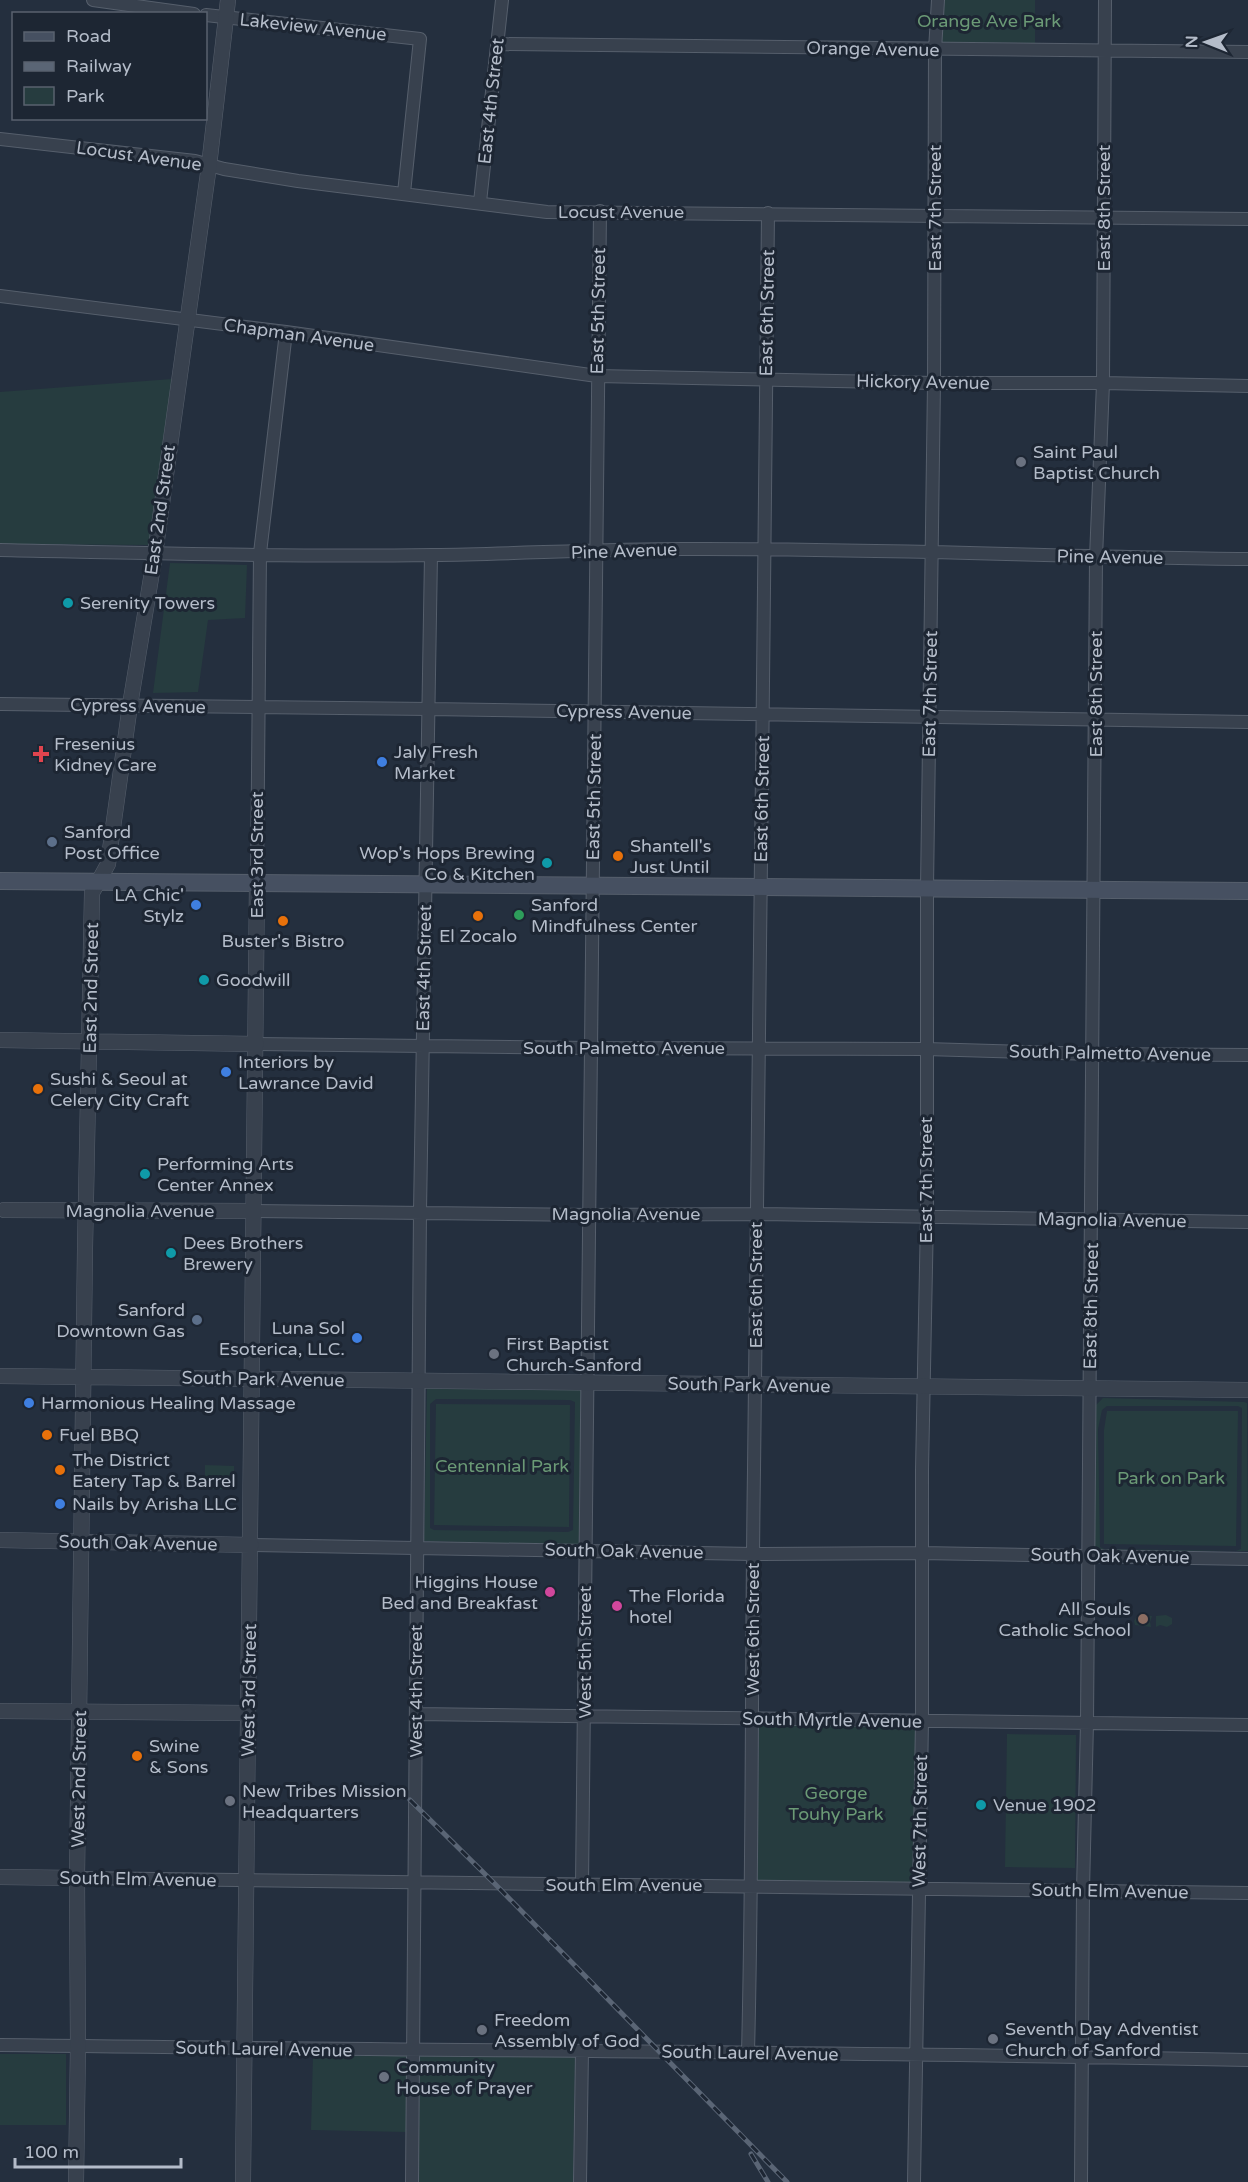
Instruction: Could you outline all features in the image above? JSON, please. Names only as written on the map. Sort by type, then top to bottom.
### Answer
[{"type":"main road","points":[[0,880],[425,886],[1248,891]]},
{"type":"street","points":[[93,0],[180,12]]},
{"type":"street","name":"East 2nd Street","points":[[85,1377],[92,894],[108,864],[210,166],[228,0]]},
{"type":"street","name":"East 4th Street","points":[[480,202],[502,0]]},
{"type":"street","name":"East 7th Street","points":[[923,1388],[927,1217],[927,888],[938,0]]},
{"type":"street","name":"East 8th Street","points":[[1081,2182],[1096,558],[1103,382],[1105,0]]},
{"type":"street","name":"Lakeview Avenue","points":[[207,15],[420,39],[404,193]]},
{"type":"street","name":"Orange Avenue","points":[[498,44],[1248,52]]},
{"type":"street","name":"Locust Avenue","points":[[0,139],[195,161],[210,166],[298,181],[547,212],[1248,219]]},
{"type":"street","name":"East 5th Street","points":[[588,1383],[600,212]]},
{"type":"street","name":"East 6th Street","points":[[756,1385],[768,213]]},
{"type":"street","name":"Chapman Avenue","points":[[0,296],[286,332],[597,376]]},
{"type":"street","name":"East 3rd Street","points":[[253,1378],[260,553],[286,332]]},
{"type":"street","name":"Hickory Avenue","points":[[597,376],[934,383],[1103,382],[1248,386]]},
{"type":"street","name":"Pine Avenue","points":[[0,550],[155,554],[431,555],[765,549],[1096,558],[1248,558]]},
{"type":"street","name":"East 4th Street","points":[[420,1380],[420,1211],[431,555]]},
{"type":"street","name":"Cypress Avenue","points":[[0,704],[1248,722]]},
{"type":"street","name":"South Palmetto Avenue","points":[[0,1040],[591,1048],[926,1049],[1093,1054],[1248,1055]]},
{"type":"street","name":"Magnolia Avenue","points":[[4,1210],[420,1211],[589,1215],[757,1214],[1248,1222]]},
{"type":"street","name":"South Park Avenue","points":[[0,1376],[1247,1390]]},
{"type":"street","name":"West 2nd Street","points":[[76,2182],[77,1878],[85,1377]]},
{"type":"street","name":"West 3rd Street","points":[[243,2182],[253,1378]]},
{"type":"street","name":"West 4th Street","points":[[412,2182],[420,1380]]},
{"type":"street","name":"West 5th Street","points":[[582,1885],[588,1383]]},
{"type":"street","name":"West 6th Street","points":[[748,2052],[752,1886],[756,1385]]},
{"type":"street","name":"West 7th Street","points":[[915,2182],[922,1721],[923,1388]]},
{"type":"street","name":"South Oak Avenue","points":[[0,1540],[753,1554],[921,1553],[1248,1559]]},
{"type":"street","points":[[0,1711],[248,1713]]},
{"type":"street","name":"South Myrtle Avenue","points":[[416,1714],[1248,1725]]},
{"type":"street","name":"South Elm Avenue","points":[[0,1877],[1248,1893]]},
{"type":"street","name":"South Laurel Avenue","points":[[0,2044],[244,2049],[748,2052],[1248,2060]]},
{"type":"street","points":[[580,2182],[582,2051]]},
{"type":"green space","name":"Orange Ave Park","points":[[943,0],[1035,0],[1035,43],[942,42]]},
{"type":"green space","points":[[172,379],[150,545],[0,544],[0,392]]},
{"type":"green space","points":[[170,563],[247,565],[245,618],[208,620],[198,692],[153,693]]},
{"type":"green space","points":[[427,1386],[581,1388],[579,1545],[424,1541]],"holes":[[[436,1399],[570,1400],[575,1402],[573,1530],[568,1532],[434,1530],[430,1528],[430,1404]]]},
{"type":"green space","points":[[1103,1398],[1247,1403],[1248,1551],[1236,1551],[1095,1551],[1094,1407]],"holes":[[[1107,1406],[1238,1406],[1242,1408],[1241,1549],[1236,1551],[1104,1549],[1100,1547],[1098,1429],[1102,1410]]]},
{"type":"green space","name":"Centennial Park","points":[[436,1404],[570,1405],[569,1527],[434,1525]]},
{"type":"green space","name":"Park on Park","points":[[1107,1411],[1238,1411],[1236,1546],[1104,1544],[1104,1430]]},
{"type":"green space","points":[[205,1465],[234,1466],[234,1489],[205,1489]]},
{"type":"green space","points":[[1138,1615],[1152,1616],[1151,1627],[1135,1625],[1134,1621]]},
{"type":"green space","points":[[1166,1615],[1172,1618],[1172,1624],[1167,1627],[1160,1625],[1156,1627],[1156,1616]]},
{"type":"green space","name":"George Touhy Park","points":[[759,1724],[916,1725],[912,1885],[757,1881]]},
{"type":"green space","points":[[1007,1734],[1076,1735],[1075,1868],[1005,1867]]},
{"type":"green space","points":[[0,2054],[66,2054],[66,2125],[0,2125]]},
{"type":"green space","points":[[313,2055],[407,2056],[406,2132],[311,2130]]},
{"type":"green space","points":[[420,2056],[575,2057],[573,2182],[418,2182]]},
{"type":"railway","points":[[410,1800],[787,2182]]},
{"type":"railway","points":[[751,2154],[768,2182]]},
{"type":"place","name":"Saint Paul Baptist Church","points":[[1021,462]]},
{"type":"place","name":"Serenity Towers","points":[[68,603]]},
{"type":"place","name":"Fresenius Kidney Care","points":[[41,754]]},
{"type":"place","name":"Jaly Fresh Market","points":[[382,762]]},
{"type":"place","name":"Sanford Post Office","points":[[52,842]]},
{"type":"place","name":"Shantell's Just Until","points":[[618,856]]},
{"type":"place","name":"Wop's Hops Brewing Co & Kitchen","points":[[547,863]]},
{"type":"place","name":"LA Chic' Stylz","points":[[196,905]]},
{"type":"place","name":"Sanford Mindfulness Center","points":[[519,915]]},
{"type":"place","name":"El Zocalo","points":[[478,916]]},
{"type":"place","name":"Buster's Bistro","points":[[283,921]]},
{"type":"place","name":"Goodwill","points":[[204,980]]},
{"type":"place","name":"Interiors by Lawrance David","points":[[226,1072]]},
{"type":"place","name":"Sushi & Seoul at Celery City Craft","points":[[38,1089]]},
{"type":"place","name":"Performing Arts Center Annex","points":[[145,1174]]},
{"type":"place","name":"Dees Brothers Brewery","points":[[171,1253]]},
{"type":"place","name":"Sanford Downtown Gas","points":[[197,1320]]},
{"type":"place","name":"Luna Sol Esoterica, LLC.","points":[[357,1338]]},
{"type":"place","name":"First Baptist Church-Sanford","points":[[494,1354]]},
{"type":"place","name":"Harmonious Healing Massage","points":[[29,1403]]},
{"type":"place","name":"Fuel BBQ","points":[[47,1435]]},
{"type":"place","name":"The District Eatery Tap & Barrel","points":[[60,1470]]},
{"type":"place","name":"Nails by Arisha LLC","points":[[60,1504]]},
{"type":"place","name":"Higgins House Bed and Breakfast","points":[[550,1592]]},
{"type":"place","name":"The Florida hotel","points":[[617,1606]]},
{"type":"place","name":"All Souls Catholic School","points":[[1143,1619]]},
{"type":"place","name":"Swine & Sons","points":[[137,1756]]},
{"type":"place","name":"New Tribes Mission Headquarters","points":[[230,1801]]},
{"type":"place","name":"Venue 1902","points":[[981,1805]]},
{"type":"place","name":"Freedom Assembly of God","points":[[482,2030]]},
{"type":"place","name":"Seventh Day Adventist Church of Sanford","points":[[993,2039]]},
{"type":"place","name":"Community House of Prayer","points":[[384,2077]]}]
